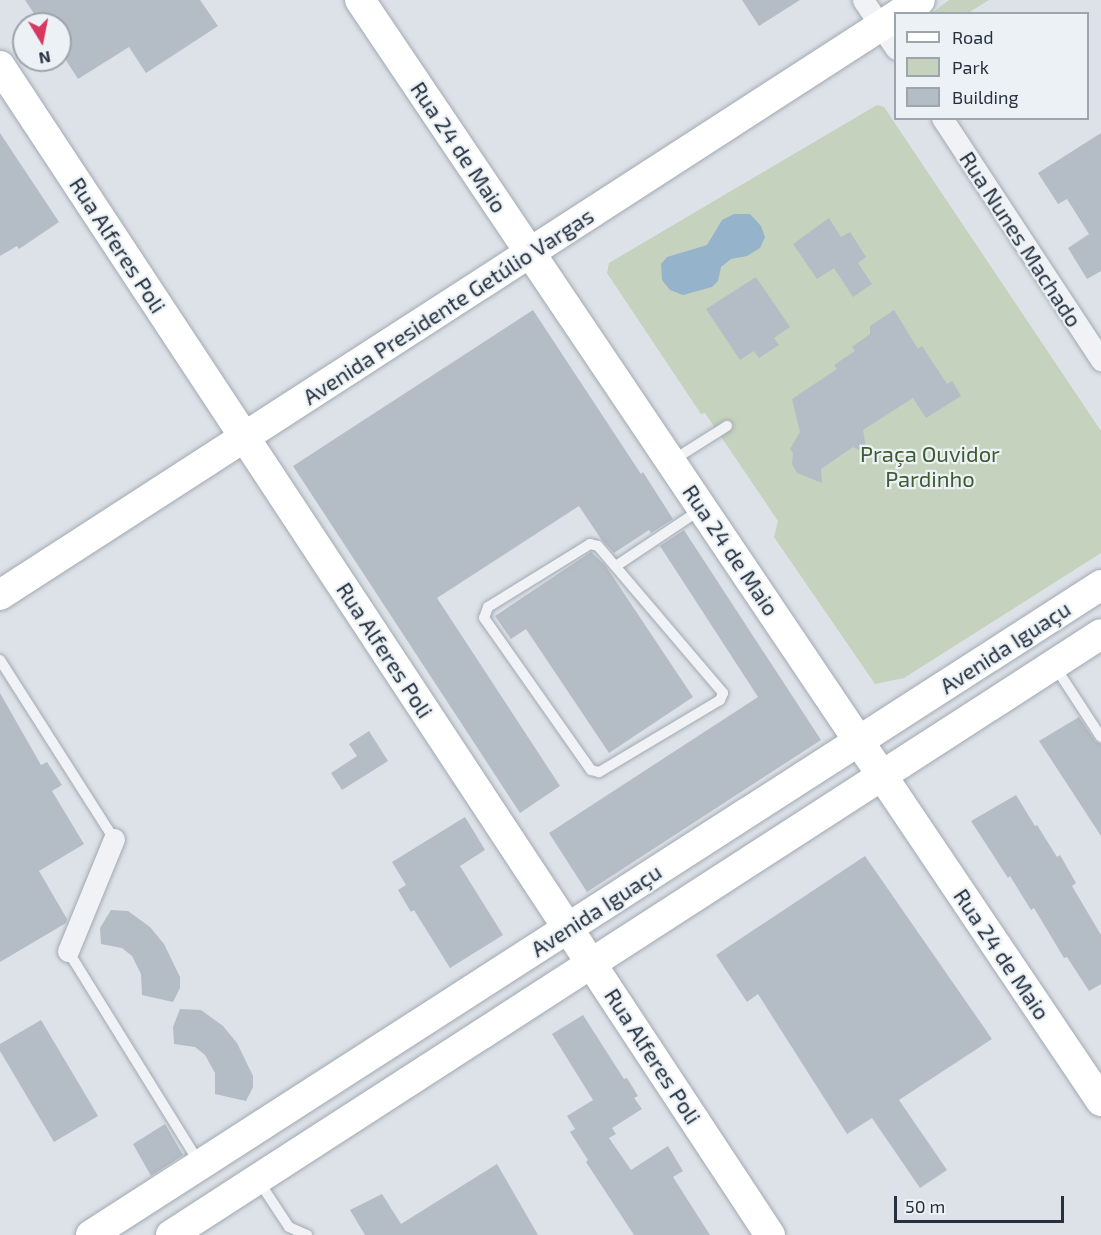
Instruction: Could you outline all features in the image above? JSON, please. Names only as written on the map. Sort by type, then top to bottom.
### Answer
[{"type":"main road","name":"Rua 24 de Maio","points":[[360,0],[1101,1101]]},
{"type":"main road","name":"Avenida Presidente Getúlio Vargas","points":[[908,12],[920,0]]},
{"type":"main road","name":"Avenida Presidente Getúlio Vargas","points":[[0,595],[531,253],[893,26]]},
{"type":"main road","name":"Rua Alferes Poli","points":[[0,66],[770,1235]]},
{"type":"main road","name":"Avenida Iguaçu","points":[[91,1235],[1101,585]]},
{"type":"main road","name":"Avenida Iguaçu","points":[[171,1235],[1101,634]]},
{"type":"main road","points":[[738,868],[761,804]]},
{"type":"main road","points":[[255,1130],[321,1138]]},
{"type":"street","points":[[863,0],[893,26]]},
{"type":"street","name":"Rua Nunes Machado","points":[[943,120],[1101,360]]},
{"type":"street","points":[[68,951],[114,839]]},
{"type":"lane","points":[[670,462],[727,426]]},
{"type":"lane","points":[[616,566],[702,509]]},
{"type":"lane","points":[[590,544],[598,546],[616,566],[723,693],[720,700],[599,772],[591,770],[484,618],[488,607],[590,544]]},
{"type":"lane","points":[[0,660],[114,839]]},
{"type":"lane","points":[[1054,665],[1101,737]]},
{"type":"lane","points":[[68,951],[201,1165]]},
{"type":"lane","points":[[258,1179],[288,1227],[307,1235]]},
{"type":"green space","points":[[949,0],[989,0],[970,12],[933,12]]},
{"type":"green space","name":"Praça Ouvidor Pardinho","points":[[877,105],[884,107],[1101,431],[1101,553],[904,678],[875,684],[774,537],[778,521],[705,413],[701,414],[607,273],[609,263]]},
{"type":"water","points":[[734,214],[750,214],[761,226],[765,237],[760,248],[747,256],[731,259],[721,267],[718,281],[712,287],[683,295],[670,290],[662,280],[661,264],[667,257],[707,245],[722,220]]},
{"type":"building","points":[[25,0],[200,0],[218,26],[146,73],[129,47],[78,79],[72,70],[72,12],[33,12]]},
{"type":"building","points":[[742,0],[800,0],[759,26]]},
{"type":"building","points":[[0,133],[59,222],[19,249],[17,246],[0,256]]},
{"type":"building","points":[[1101,133],[1101,271],[1087,279],[1068,248],[1089,234],[1067,199],[1058,204],[1038,173]]},
{"type":"building","points":[[829,218],[841,237],[850,232],[866,257],[858,263],[872,284],[853,297],[834,268],[817,279],[793,244]]},
{"type":"building","points":[[756,277],[790,327],[774,338],[779,345],[759,358],[754,351],[740,360],[706,309]]},
{"type":"building","points":[[533,310],[673,519],[651,533],[649,530],[614,553],[601,539],[579,506],[437,598],[560,786],[520,813],[293,466]]},
{"type":"building","points":[[894,310],[918,349],[922,346],[947,384],[952,381],[961,396],[926,418],[913,398],[863,430],[867,454],[853,447],[821,469],[822,483],[797,473],[792,464],[793,453],[790,449],[800,432],[792,399],[837,369],[834,365],[855,351],[852,347],[870,334],[870,326]]},
{"type":"building","points":[[684,530],[821,740],[587,892],[549,833],[758,697],[660,546]]},
{"type":"building","points":[[591,552],[605,565],[693,697],[609,753],[526,629],[511,639],[495,616]]},
{"type":"building","points":[[0,693],[41,765],[47,762],[62,785],[52,791],[84,844],[39,871],[67,919],[66,923],[0,962]]},
{"type":"building","points":[[1079,717],[1095,741],[1101,744],[1101,836],[1039,741]]},
{"type":"building","points":[[369,731],[388,761],[342,790],[331,773],[357,756],[349,744]]},
{"type":"building","points":[[1016,795],[1057,857],[1060,855],[1076,883],[1072,886],[1101,935],[1101,984],[1089,991],[1067,957],[1064,958],[1034,908],[1031,910],[971,821]]},
{"type":"building","points":[[465,817],[485,850],[460,866],[503,935],[450,968],[414,910],[411,912],[398,890],[406,885],[392,862]]},
{"type":"building","points":[[865,856],[992,1039],[899,1100],[947,1170],[920,1188],[872,1118],[847,1134],[758,994],[747,1002],[716,955]]},
{"type":"building","points":[[111,910],[128,911],[150,927],[164,944],[180,977],[180,988],[173,1002],[142,995],[141,974],[132,956],[122,948],[101,944],[100,928]]},
{"type":"building","points":[[180,1009],[201,1010],[223,1026],[237,1043],[253,1076],[253,1087],[246,1101],[215,1094],[215,1073],[205,1055],[195,1047],[174,1044],[173,1027]]},
{"type":"building","points":[[583,1015],[624,1079],[627,1078],[638,1096],[634,1098],[642,1109],[612,1128],[616,1134],[609,1138],[631,1170],[668,1146],[683,1171],[673,1177],[710,1235],[634,1235],[586,1162],[588,1160],[570,1132],[575,1129],[567,1116],[593,1100],[552,1034]]},
{"type":"building","points":[[41,1020],[98,1116],[54,1142],[0,1051],[0,1044]]},
{"type":"building","points":[[165,1124],[183,1155],[151,1176],[133,1144]]},
{"type":"building","points":[[497,1164],[538,1235],[365,1235],[350,1210],[382,1194],[401,1224]]}]
